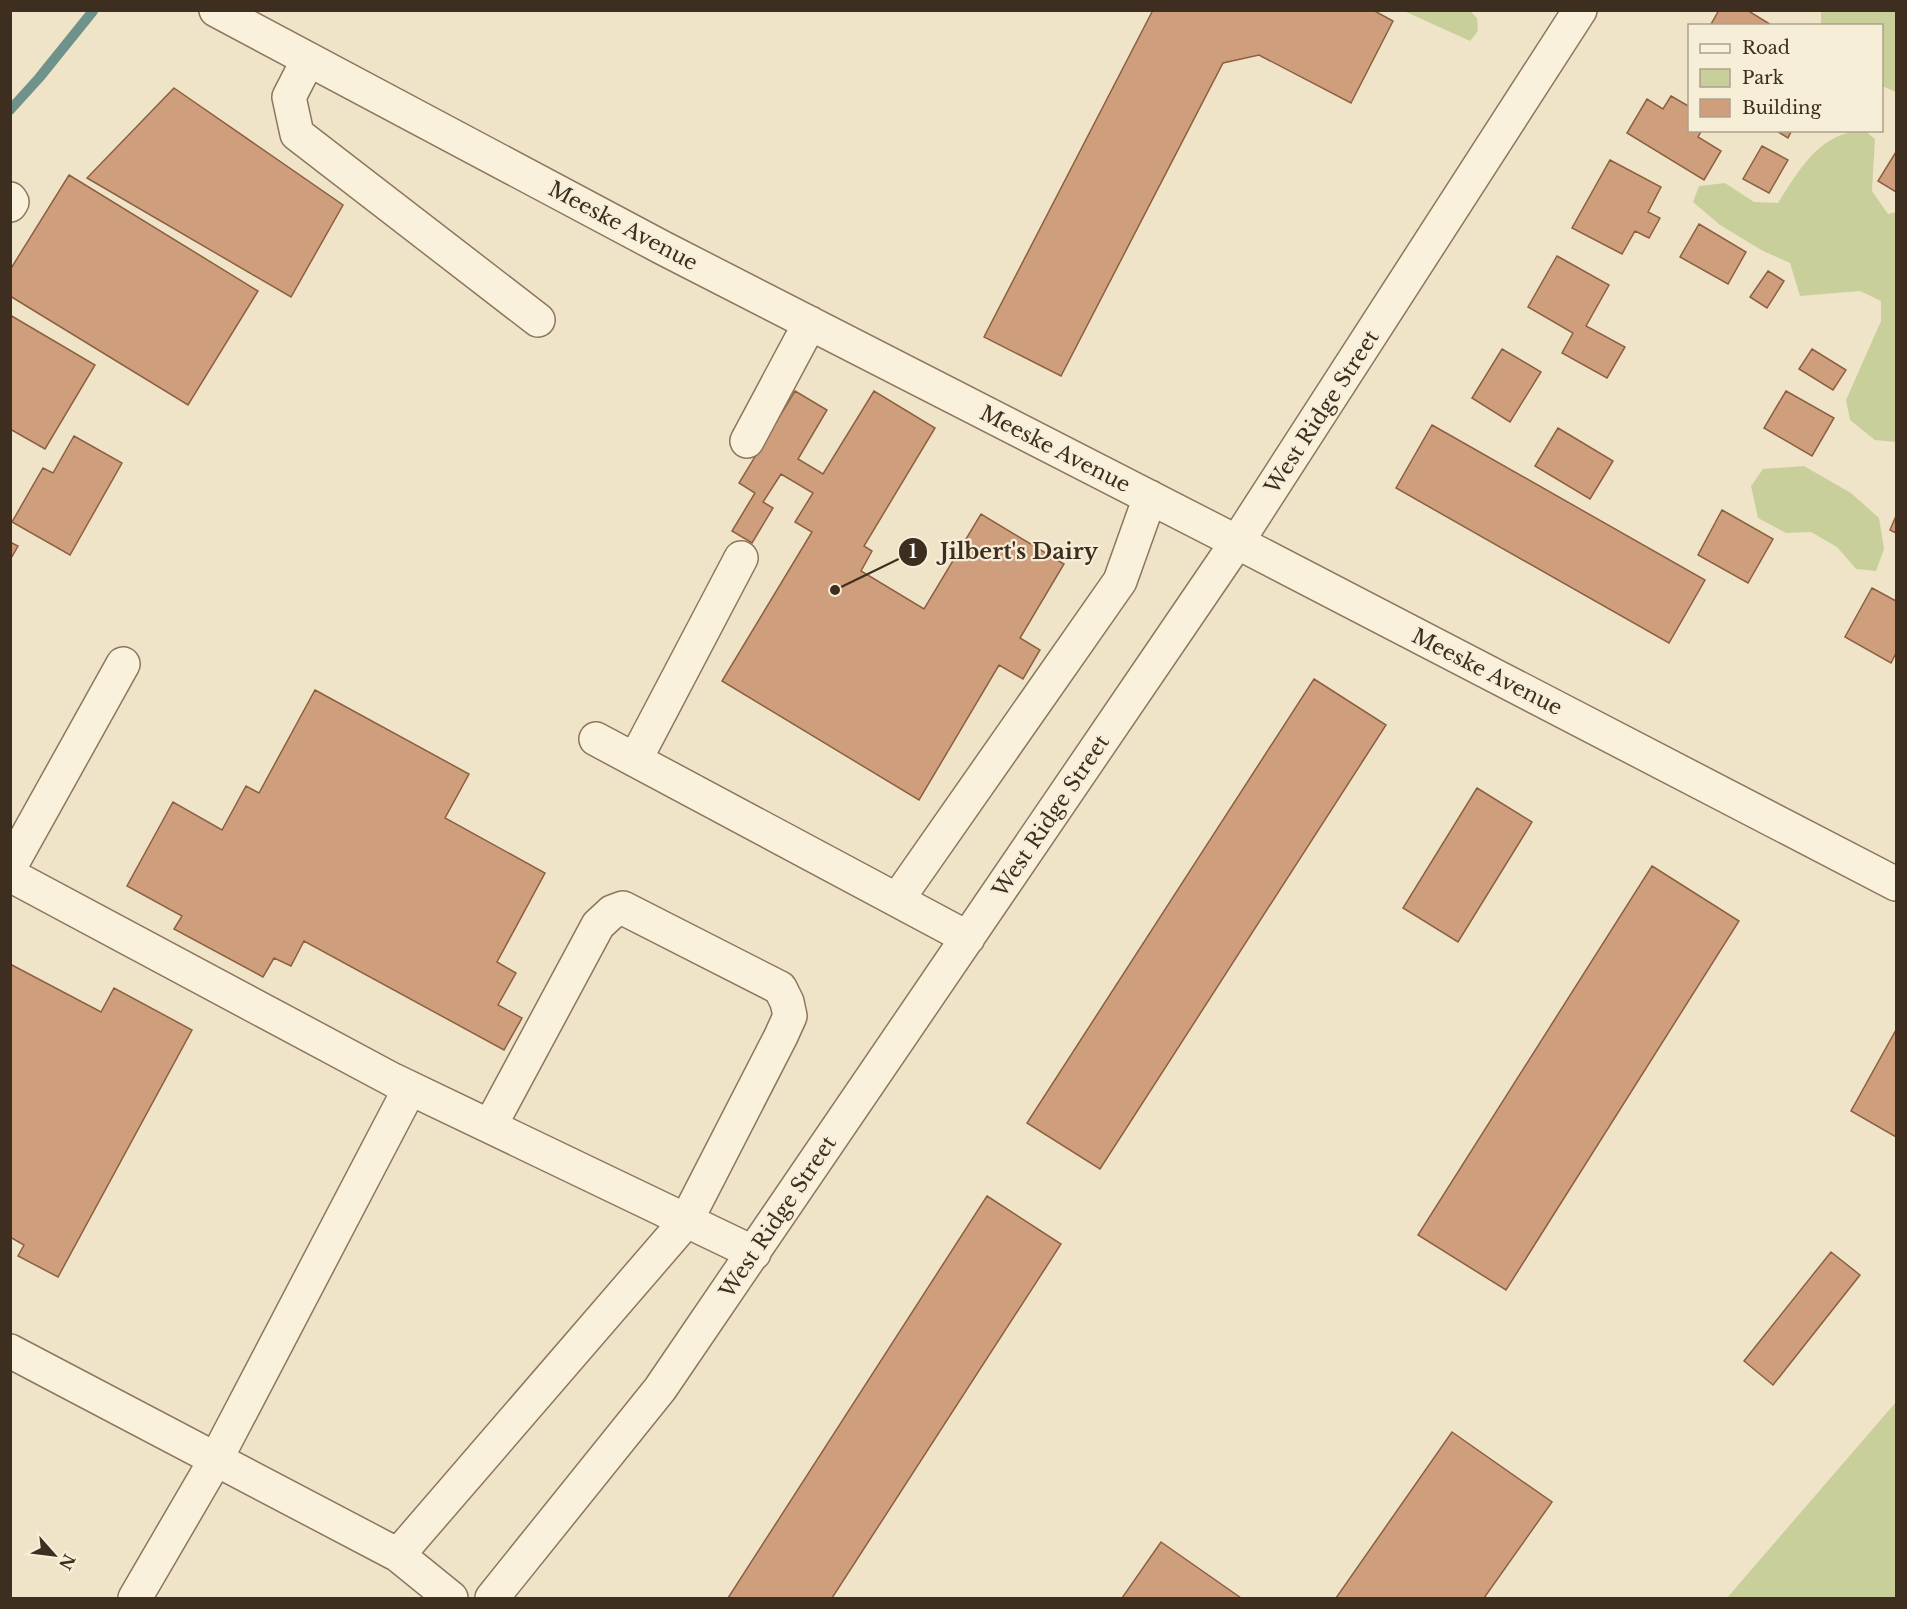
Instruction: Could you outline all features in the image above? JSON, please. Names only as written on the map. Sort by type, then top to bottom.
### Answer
[{"type":"street","name":"Meeske Avenue","points":[[216,10],[663,248],[1894,877]]},
{"type":"street","name":"West Ridge Street","points":[[492,1599],[660,1389],[1238,542],[1580,10]]},
{"type":"street","points":[[308,60],[290,97],[297,134],[538,320]]},
{"type":"street","points":[[10,199],[12,202],[10,205]]},
{"type":"street","points":[[747,441],[810,323]]},
{"type":"street","points":[[897,900],[1120,581],[1150,497]]},
{"type":"street","points":[[635,760],[741,558]]},
{"type":"street","points":[[10,867],[123,664]]},
{"type":"street","points":[[596,739],[968,938]]},
{"type":"street","points":[[10,875],[410,1088],[753,1253]]},
{"type":"street","points":[[398,1555],[686,1221],[790,1016],[787,1002],[780,988],[634,912],[623,908],[612,912],[598,925],[490,1126]]},
{"type":"street","points":[[135,1599],[216,1459],[410,1088]]},
{"type":"street","points":[[10,1351],[398,1555],[451,1599]]},
{"type":"green space","points":[[1404,11],[1470,11],[1477,18],[1478,31],[1470,41]]},
{"type":"green space","points":[[1821,11],[1896,11],[1896,92],[1883,86],[1883,24],[1821,24]]},
{"type":"green space","points":[[1849,132],[1866,132],[1875,139],[1872,191],[1888,214],[1896,212],[1896,442],[1875,440],[1850,420],[1846,400],[1881,321],[1881,301],[1860,291],[1800,296],[1790,263],[1763,251],[1720,225],[1693,202],[1699,186],[1725,183],[1754,202],[1778,203],[1803,165],[1813,154],[1836,137]]},
{"type":"green space","points":[[1804,466],[1851,493],[1879,518],[1884,549],[1876,571],[1856,569],[1837,547],[1811,532],[1786,533],[1758,518],[1751,486],[1763,469]]},
{"type":"green space","points":[[1896,1402],[1896,1598],[1727,1598],[1745,1577]]},
{"type":"building","points":[[1153,10],[1373,10],[1393,21],[1351,103],[1259,55],[1223,63],[1061,376],[984,337]]},
{"type":"building","points":[[1719,10],[1747,10],[1770,24],[1711,24]]},
{"type":"building","points":[[174,88],[343,205],[291,297],[87,178]]},
{"type":"building","points":[[1671,96],[1688,106],[1688,132],[1701,132],[1698,137],[1721,151],[1704,180],[1627,133],[1647,99],[1663,109]]},
{"type":"building","points":[[1778,132],[1791,132],[1788,138]]},
{"type":"building","points":[[1762,146],[1788,160],[1769,193],[1743,179]]},
{"type":"building","points":[[1896,152],[1896,192],[1878,181]]},
{"type":"building","points":[[1610,160],[1661,187],[1648,212],[1660,218],[1649,238],[1635,231],[1622,254],[1572,228]]},
{"type":"building","points":[[69,175],[258,291],[188,405],[10,296],[10,270]]},
{"type":"building","points":[[1699,224],[1746,252],[1728,284],[1680,257]]},
{"type":"building","points":[[1557,256],[1609,285],[1586,326],[1625,347],[1607,378],[1562,353],[1573,333],[1528,307]]},
{"type":"building","points":[[1768,271],[1784,281],[1767,308],[1750,297]]},
{"type":"building","points":[[10,315],[95,365],[45,449],[10,429]]},
{"type":"building","points":[[1502,349],[1541,372],[1510,422],[1472,398]]},
{"type":"building","points":[[1812,349],[1846,370],[1833,390],[1799,369]]},
{"type":"building","points":[[795,391],[827,410],[798,459],[823,474],[874,391],[935,428],[864,546],[872,551],[861,571],[924,609],[981,514],[1064,564],[1020,638],[1040,650],[1023,679],[999,665],[919,800],[722,681],[812,532],[795,522],[813,493],[781,474],[763,502],[773,508],[752,543],[732,531],[755,493],[739,483]]},
{"type":"building","points":[[1786,391],[1834,418],[1812,456],[1764,428]]},
{"type":"building","points":[[1432,425],[1705,580],[1669,643],[1396,488]]},
{"type":"building","points":[[1558,428],[1613,461],[1590,499],[1535,466]]},
{"type":"building","points":[[74,436],[122,463],[70,555],[12,522],[43,468],[53,473]]},
{"type":"building","points":[[1722,510],[1773,539],[1748,583],[1698,555]]},
{"type":"building","points":[[1896,516],[1896,533],[1890,530]]},
{"type":"building","points":[[10,542],[18,546],[10,560]]},
{"type":"building","points":[[1872,588],[1896,601],[1896,653],[1891,663],[1845,637]]},
{"type":"building","points":[[1314,679],[1386,725],[1100,1169],[1027,1123]]},
{"type":"building","points":[[315,690],[469,774],[445,818],[545,873],[497,962],[516,973],[498,1005],[522,1018],[504,1050],[304,941],[291,966],[274,958],[263,977],[174,929],[182,916],[127,886],[173,802],[222,830],[246,786],[259,793]]},
{"type":"building","points":[[1477,788],[1532,822],[1458,942],[1403,908]]},
{"type":"building","points":[[1652,866],[1739,921],[1506,1290],[1418,1235]]},
{"type":"building","points":[[10,964],[101,1012],[114,988],[192,1030],[58,1277],[18,1256],[24,1245],[10,1237]]},
{"type":"building","points":[[1896,1030],[1896,1137],[1851,1111]]},
{"type":"building","points":[[987,1196],[1061,1244],[832,1598],[728,1598]]},
{"type":"building","points":[[1831,1252],[1860,1275],[1773,1385],[1744,1361]]},
{"type":"building","points":[[1452,1432],[1552,1502],[1484,1598],[1336,1598]]},
{"type":"building","points":[[1161,1542],[1241,1598],[1122,1598]]},
{"type":"waterway","points":[[10,110],[93,11]]},
{"type":"place","name":"Jilbert's Dairy","points":[[835,590]]}]
